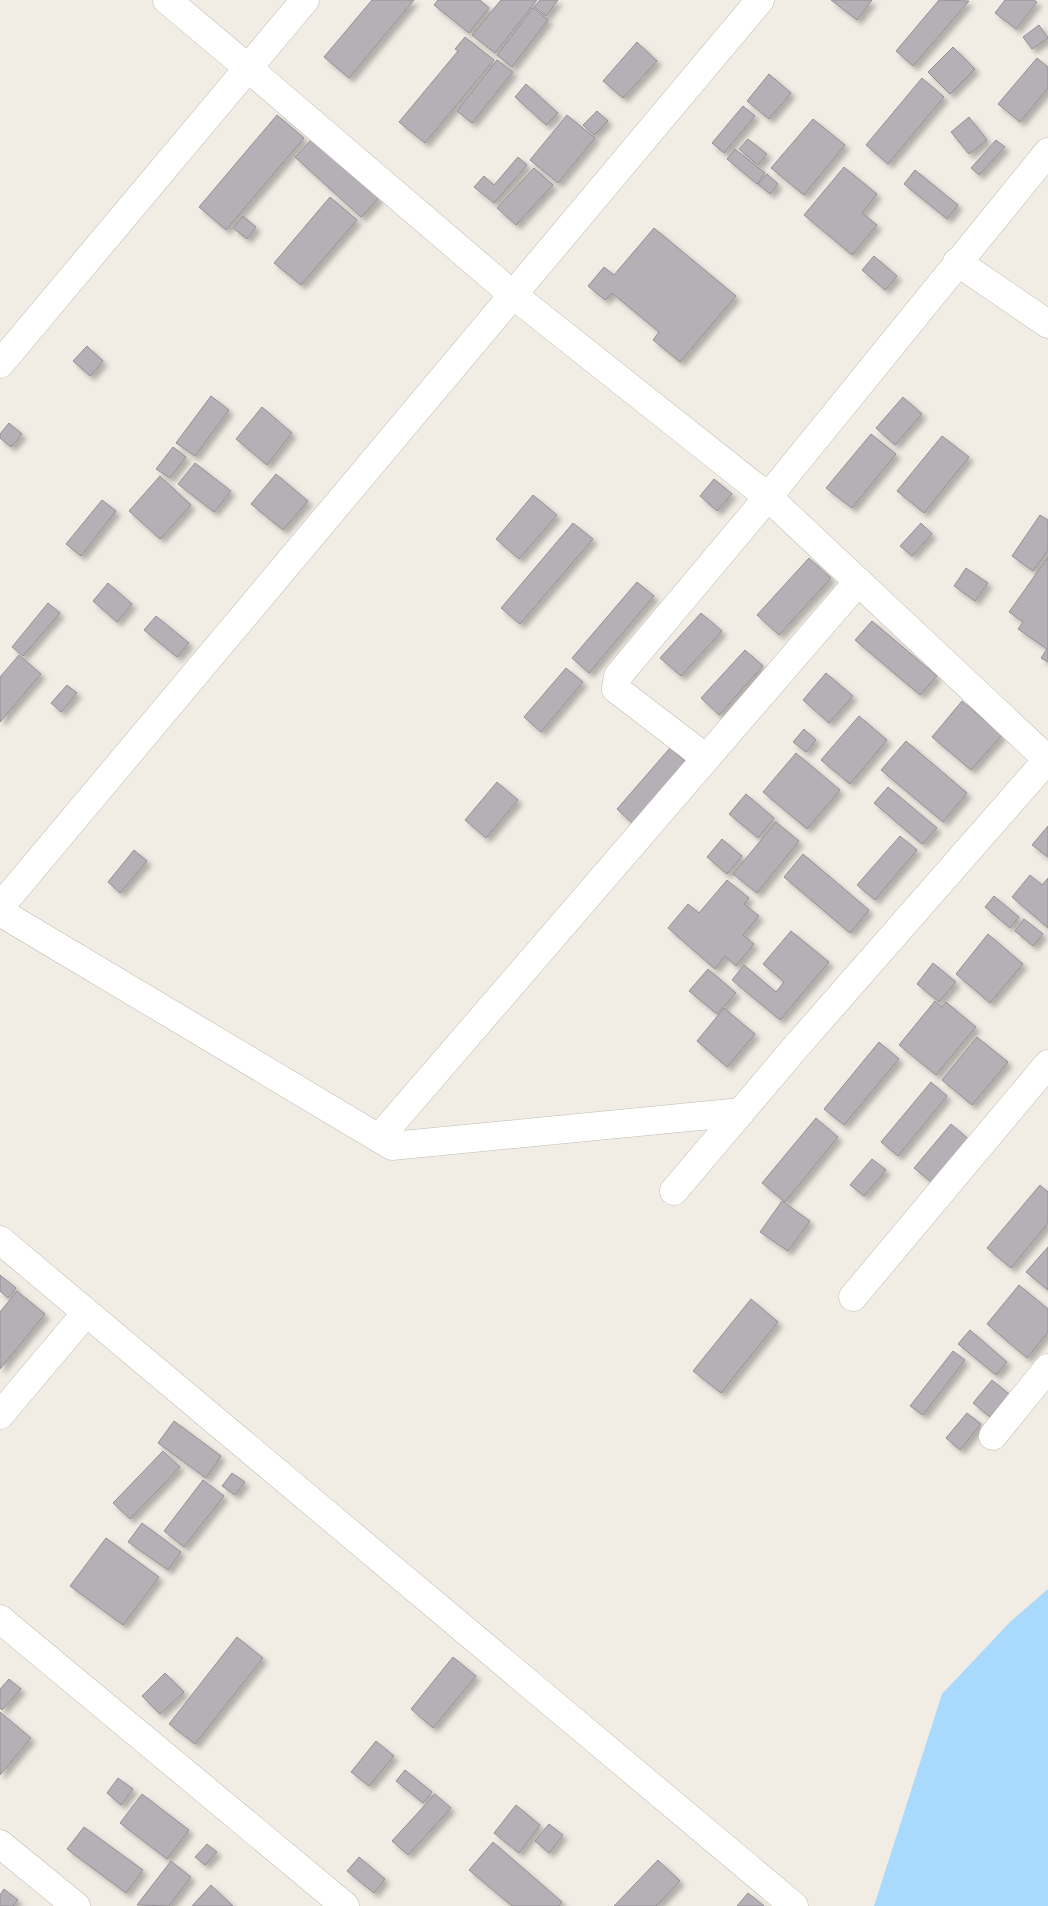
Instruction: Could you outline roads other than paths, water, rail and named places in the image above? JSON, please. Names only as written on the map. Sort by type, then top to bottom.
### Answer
[{"type":"street","points":[[167,0],[512,294],[768,497],[1048,759],[674,1191]]},
{"type":"street","points":[[0,364],[306,0]]},
{"type":"street","points":[[0,907],[760,0]]},
{"type":"street","points":[[706,758],[616,689],[618,676],[768,497],[1048,152]]},
{"type":"street","points":[[957,262],[1048,324]]},
{"type":"street","points":[[379,1138],[858,582]]},
{"type":"street","points":[[0,912],[392,1146],[741,1112]]},
{"type":"street","points":[[853,1296],[1048,1064]]},
{"type":"street","points":[[0,1240],[794,1906]]},
{"type":"street","points":[[0,1415],[86,1313]]},
{"type":"street","points":[[993,1436],[1048,1368]]},
{"type":"street","points":[[0,1619],[345,1906]]},
{"type":"street","points":[[0,1844],[76,1906]]},
{"type":"water","points":[[1048,1589],[1048,1906],[874,1906],[942,1694],[1010,1622]]}]
